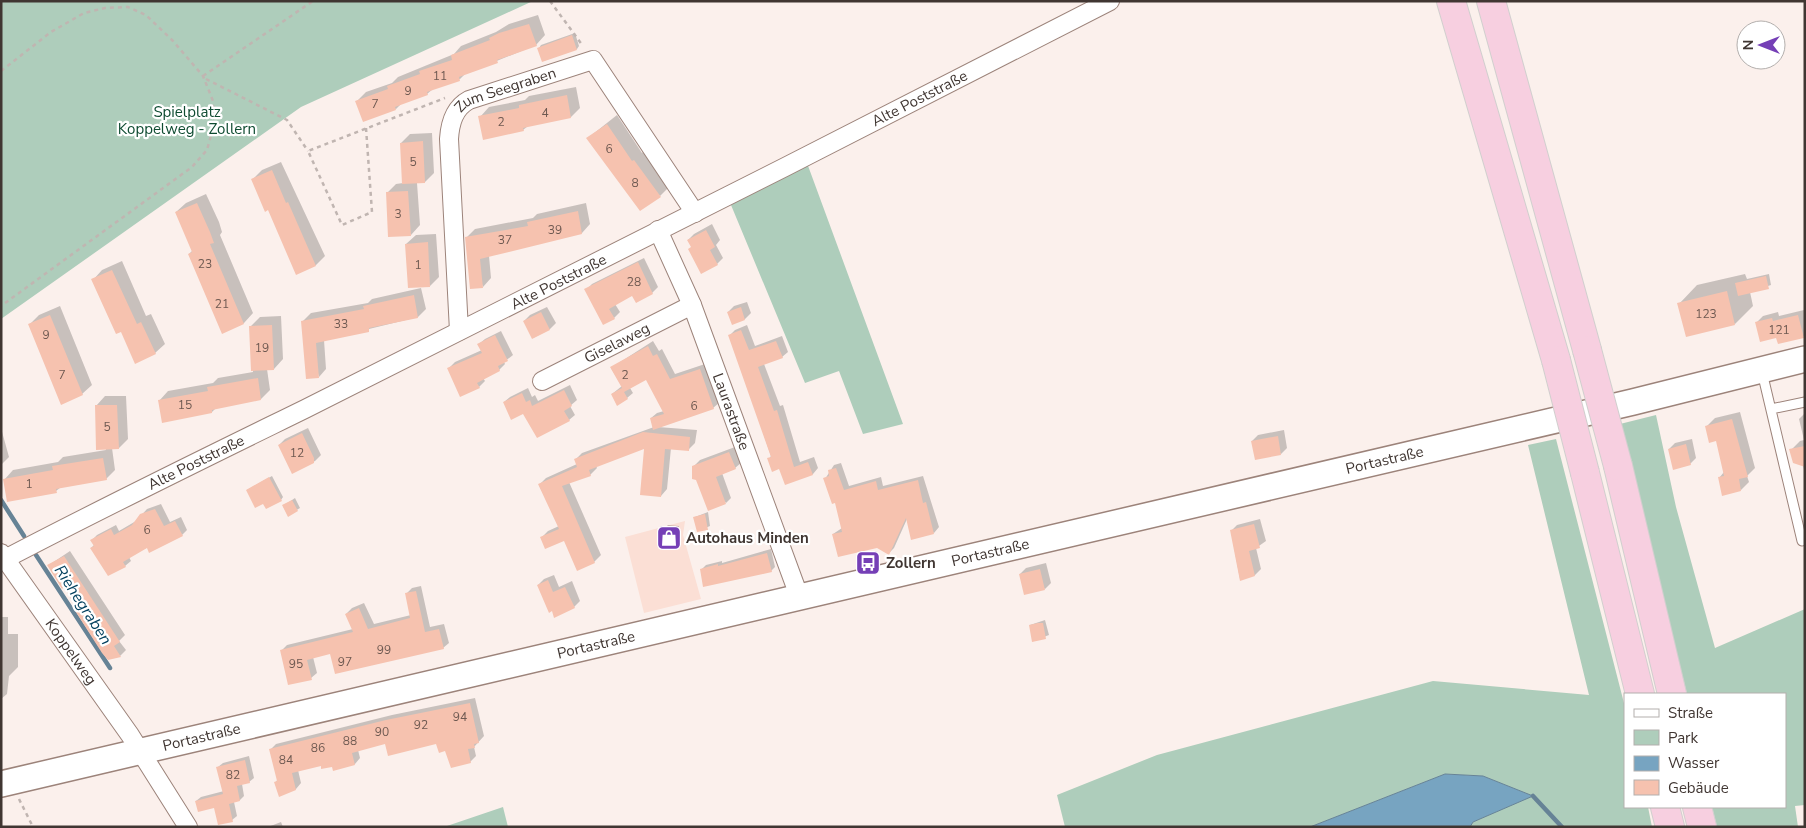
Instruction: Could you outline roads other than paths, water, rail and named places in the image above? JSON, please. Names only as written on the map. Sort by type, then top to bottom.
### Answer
[{"type":"highway","points":[[1435,1],[1468,104],[1509,200]]},
{"type":"highway","points":[[1451,1],[1556,360],[1586,473],[1640,693]]},
{"type":"highway","points":[[1481,1],[1521,119]]},
{"type":"highway","points":[[1491,1],[1521,119],[1618,466],[1672,693]]},
{"type":"highway","points":[[1665,808],[1670,827]]},
{"type":"highway","points":[[1698,808],[1702,827]]},
{"type":"main road","name":"Portastraße","points":[[6,783],[1650,398],[1805,359]]},
{"type":"street","name":"Alte Poststraße","points":[[3,556],[305,409],[1110,1]]},
{"type":"street","name":"Zum Seegraben","points":[[459,331],[449,139],[454,116],[459,108],[469,100],[593,60],[695,213]]},
{"type":"street","name":"Laurastraße","points":[[658,230],[692,305],[799,596]]},
{"type":"street","name":"Giselaweg","points":[[542,381],[692,305]]},
{"type":"street","name":"Koppelweg","points":[[3,556],[141,752],[188,827]]},
{"type":"lane","points":[[1761,370],[1802,540],[1805,540]]},
{"type":"lane","points":[[1771,410],[1805,402]]},
{"type":"water","points":[[1445,774],[1483,776],[1533,796],[1473,822],[1470,827],[1310,827]]},
{"type":"waterway","name":"Riehegraben","points":[[1,500],[24,536]]},
{"type":"waterway","name":"Riehegraben","points":[[36,555],[110,668]]},
{"type":"waterway","points":[[1533,796],[1562,827]]},
{"type":"place","name":"Autohaus Minden","points":[[669,538]]},
{"type":"place","name":"Zollern","points":[[868,563]]},
{"type":"park label","name":"Spielplatz Koppelweg - Zollern","points":[[187,120]]}]
